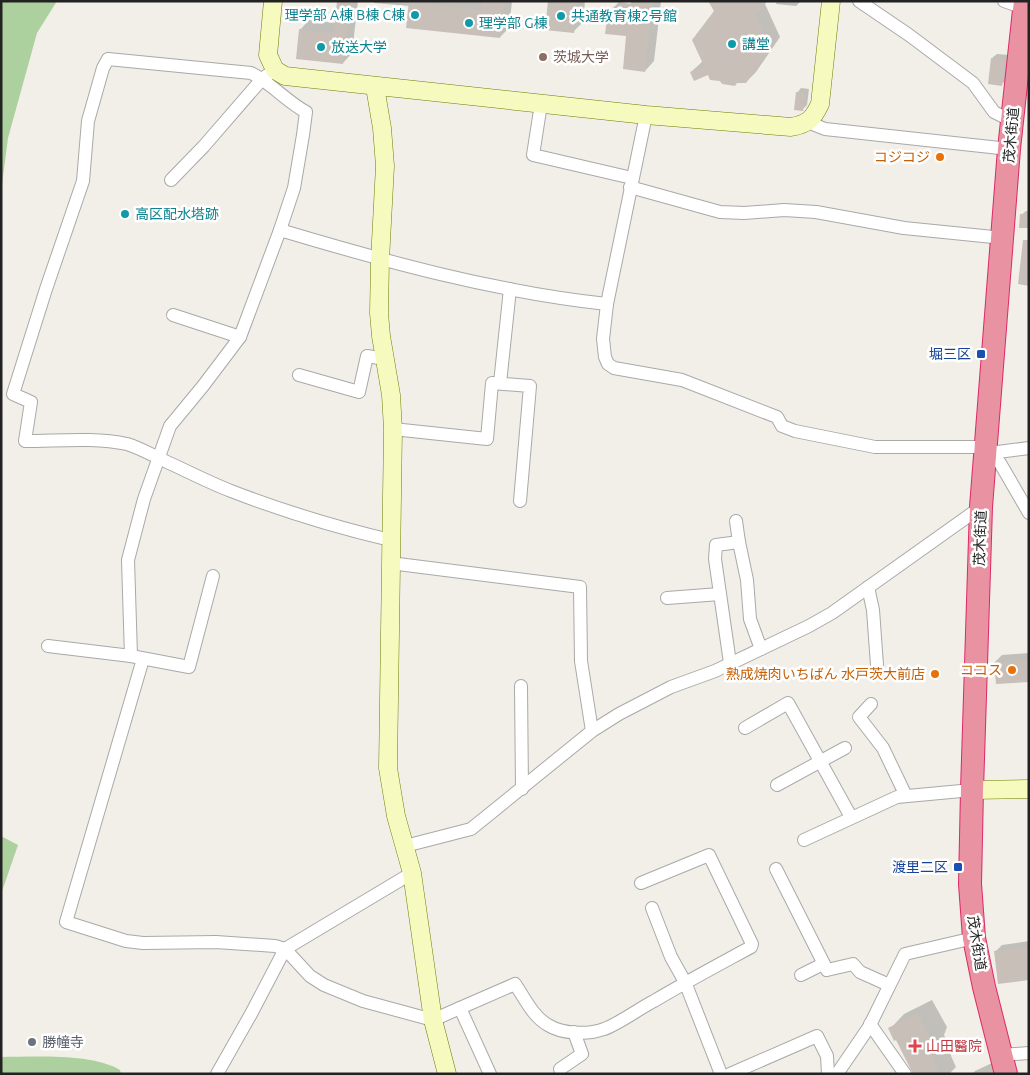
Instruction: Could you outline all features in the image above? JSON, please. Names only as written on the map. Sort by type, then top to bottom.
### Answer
[{"type":"highway","name":"茂木街道","points":[[1003,1064],[974,938],[970,884],[981,507],[1012,120],[1018,4]]},
{"type":"street","points":[[273,1],[268,55],[269,75],[278,94],[306,112],[294,188],[240,337],[170,426],[144,499],[128,560],[137,658],[66,922],[135,942],[216,942],[275,946],[286,949],[310,976],[324,985],[363,1001],[433,1020],[515,984],[537,1016],[548,1025],[560,1030],[587,1032],[604,1029],[685,982],[751,947],[752,944],[709,855],[641,883]]},
{"type":"street","points":[[390,540],[329,525],[281,509],[231,490],[138,448],[125,444],[93,440],[24,441],[30,402],[13,394],[82,181],[88,121],[103,68],[108,59],[541,104],[791,127],[814,117],[820,104],[831,1]]},
{"type":"street","points":[[859,1],[909,35],[973,83],[994,112],[1012,120]]},
{"type":"street","points":[[171,180],[269,75]]},
{"type":"street","points":[[375,87],[386,166],[379,312],[384,359],[391,395],[393,429],[388,768],[394,808],[412,873],[433,1020],[447,1074]]},
{"type":"street","points":[[541,104],[534,155],[631,183],[720,212],[744,213],[784,210],[816,212],[904,228],[1003,238]]},
{"type":"street","points":[[646,114],[606,304],[603,339],[604,357],[608,364],[614,368],[682,380],[778,416],[782,426],[795,431],[876,447],[978,447],[1004,452],[1029,448]]},
{"type":"street","points":[[810,120],[815,125],[825,129],[1009,150]]},
{"type":"street","points":[[280,230],[380,260],[561,299],[606,304]]},
{"type":"street","points":[[500,383],[510,289]]},
{"type":"street","points":[[173,315],[240,337]]},
{"type":"street","points":[[299,375],[359,392],[367,356],[384,359]]},
{"type":"street","points":[[393,429],[486,439],[492,383],[530,386],[520,501]]},
{"type":"street","points":[[985,449],[1000,463],[1029,513]]},
{"type":"street","points":[[405,846],[471,829],[592,731],[626,710],[671,687],[715,671],[825,617],[981,507]]},
{"type":"street","points":[[736,521],[747,580],[750,619],[761,649]]},
{"type":"street","points":[[730,663],[715,559],[716,545],[739,542]]},
{"type":"street","points":[[390,563],[580,588],[581,661],[592,731]]},
{"type":"street","points":[[48,646],[189,667],[213,576]]},
{"type":"street","points":[[868,587],[873,610],[877,665]]},
{"type":"street","points":[[667,598],[720,594]]},
{"type":"street","points":[[521,686],[522,789]]},
{"type":"street","points":[[745,728],[788,703],[851,817]]},
{"type":"street","points":[[871,704],[859,717],[883,748],[906,796]]},
{"type":"street","points":[[777,785],[845,748]]},
{"type":"street","points":[[804,840],[898,797],[972,790],[1029,790]]},
{"type":"street","points":[[776,869],[826,970],[853,964],[860,972],[889,985]]},
{"type":"street","points":[[217,1074],[286,949],[412,873]]},
{"type":"street","points":[[652,908],[671,957],[685,982],[721,1074]]},
{"type":"street","points":[[730,1074],[817,1036],[837,1073],[870,1024],[905,954],[974,938]]},
{"type":"street","points":[[801,975],[823,964]]},
{"type":"street","points":[[460,1008],[490,1074]]},
{"type":"street","points":[[870,1024],[905,1074]]},
{"type":"street","points":[[560,1069],[582,1054],[574,1032]]},
{"type":"street","points":[[1003,1064],[1029,1053]]},
{"type":"green space","points":[[1,1],[57,1],[37,33],[8,138],[1,192]]},
{"type":"green space","points":[[1,836],[18,845],[1,894]]},
{"type":"green space","points":[[1,1057],[79,1058],[108,1065],[120,1070],[121,1074],[1,1074]]},
{"type":"building","name":"放送大学","points":[[337,1],[351,1],[343,64],[296,59],[299,29],[334,33]]},
{"type":"building","name":"理学部 G棟","points":[[409,1],[424,1],[424,4],[481,10],[482,1],[504,1],[500,38],[406,28]]},
{"type":"building","name":"共通教育棟2号館","points":[[548,1],[577,1],[574,33],[545,30]]},
{"type":"building","points":[[631,1],[653,1],[645,72],[623,69],[626,36],[605,34],[608,11],[629,14]]},
{"type":"building","name":"講堂","points":[[708,1],[758,1],[761,8],[756,15],[771,48],[746,83],[737,83],[735,86],[722,84],[720,81],[710,80],[708,75],[694,81],[690,72],[704,66],[692,40],[714,11]]},
{"type":"building","points":[[991,58],[1005,59],[1002,86],[988,84]]},
{"type":"building","points":[[796,92],[805,93],[803,111],[794,110]]},
{"type":"building","points":[[1020,214],[1029,215],[1029,228],[1019,228]]},
{"type":"building","points":[[1023,240],[1029,240],[1029,286],[1018,284]]},
{"type":"building","points":[[1029,659],[1029,682],[996,684],[994,662]]},
{"type":"building","points":[[1029,947],[1029,980],[998,984],[994,951]]},
{"type":"building","name":"山田醫院","points":[[918,1013],[933,1042],[930,1051],[938,1067],[937,1074],[913,1074],[888,1028]]},
{"type":"place","name":"理学部 A棟 B棟 C棟","points":[[415,15]]},
{"type":"place","name":"共通教育棟2号館","points":[[561,16]]},
{"type":"place","name":"理学部 G棟","points":[[469,23]]},
{"type":"place","name":"講堂","points":[[732,44]]},
{"type":"place","name":"放送大学","points":[[321,47]]},
{"type":"place","name":"茨城大学","points":[[543,57]]},
{"type":"place","name":"コジコジ","points":[[940,157]]},
{"type":"place","name":"高区配水塔跡","points":[[125,214]]},
{"type":"place","name":"堀三区","points":[[981,354]]},
{"type":"place","name":"ココス","points":[[1012,670]]},
{"type":"place","name":"熟成焼肉いちばん 水戸茨大前店","points":[[935,674]]},
{"type":"place","name":"渡里二区","points":[[958,867]]},
{"type":"place","name":"勝幢寺","points":[[32,1042]]},
{"type":"place","name":"山田醫院","points":[[915,1046]]}]
